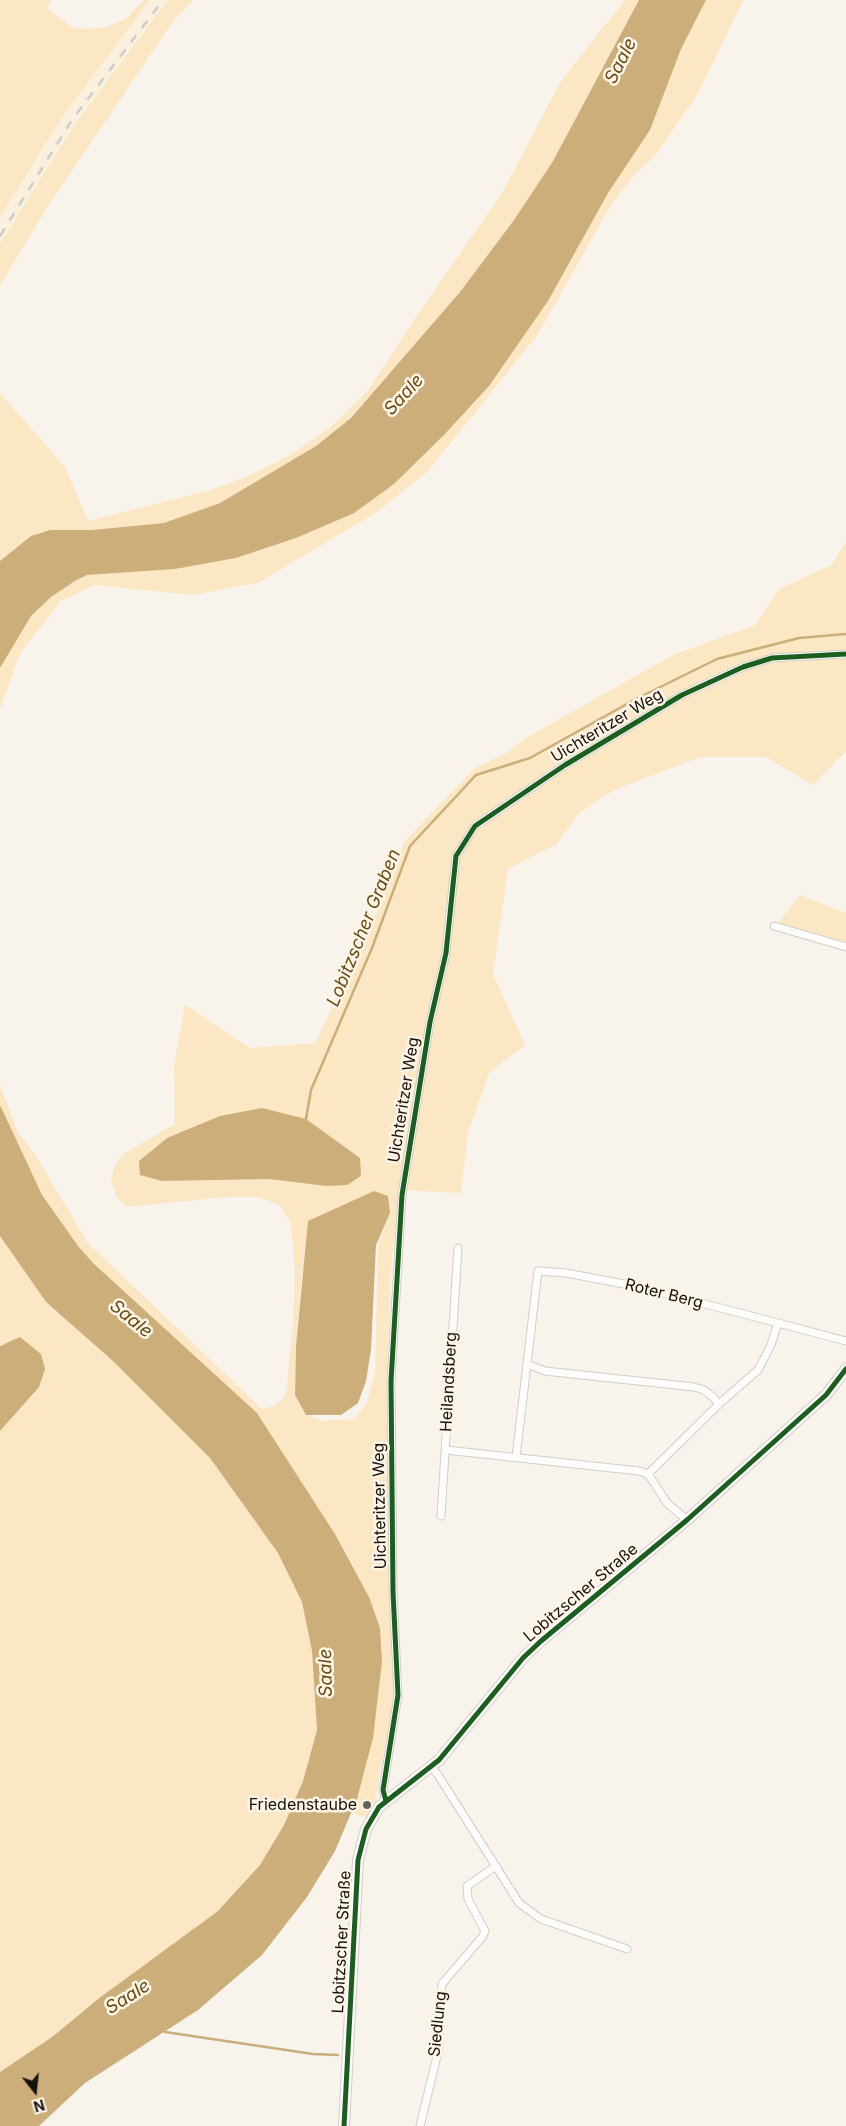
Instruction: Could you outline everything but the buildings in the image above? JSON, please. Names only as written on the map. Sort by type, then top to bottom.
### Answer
[{"type":"street","name":"Uichteritzer Weg","points":[[386,1800],[383,1790],[398,1695],[393,1592],[391,1381],[402,1195],[430,1022],[446,953],[456,856],[475,826],[565,765],[682,695],[743,667],[772,658],[846,654]]},
{"type":"street","points":[[774,926],[846,947]]},
{"type":"street","name":"Heilandsberg","points":[[442,1516],[458,1248]]},
{"type":"street","name":"Roter Berg","points":[[516,1457],[538,1271],[566,1273],[640,1287],[778,1323]]},
{"type":"street","points":[[648,1474],[719,1404],[758,1370],[771,1345],[778,1323],[846,1341]]},
{"type":"street","points":[[527,1364],[545,1371],[694,1387],[704,1390],[719,1404]]},
{"type":"street","name":"Lobitzscher Straße","points":[[344,2126],[358,1860],[372,1818],[386,1800],[432,1768],[523,1658],[687,1520],[826,1395],[846,1369]]},
{"type":"street","points":[[446,1450],[648,1474],[667,1503],[687,1520]]},
{"type":"street","points":[[432,1768],[519,1902],[541,1919],[626,1949]]},
{"type":"street","name":"Siedlung","points":[[420,2126],[438,2052],[439,1999],[442,1984],[483,1936],[485,1931],[468,1899],[466,1886],[496,1866]]},
{"type":"shaded area","points":[[0,0],[52,0],[47,9],[75,29],[106,28],[128,17],[144,0],[150,0],[63,116],[0,217]]},
{"type":"shaded area","points":[[150,0],[168,0],[75,124],[0,244],[0,217],[63,116]]},
{"type":"shaded area","points":[[168,0],[193,0],[175,19],[157,45],[49,205],[0,285],[0,244],[75,124]]},
{"type":"shaded area","points":[[625,0],[639,0],[553,161],[514,220],[460,292],[351,418],[316,446],[220,503],[164,523],[92,530],[50,530],[31,536],[0,561],[0,393],[65,467],[88,521],[207,491],[246,477],[289,456],[331,427],[369,389],[414,320],[502,193],[561,81]]},
{"type":"shaded area","points":[[706,0],[743,0],[700,90],[655,156],[635,174],[611,205],[538,334],[428,471],[374,514],[258,583],[192,595],[95,585],[61,601],[20,653],[0,709],[0,668],[15,642],[31,616],[51,597],[75,581],[87,575],[175,569],[236,558],[296,538],[322,526],[394,484],[444,435],[489,386],[548,301],[608,193],[650,130],[681,49]]},
{"type":"shaded area","points":[[846,542],[846,751],[813,785],[766,757],[701,757],[614,790],[579,813],[557,844],[508,869],[493,974],[525,1045],[489,1073],[468,1133],[461,1193],[400,1190],[391,1267],[387,1381],[394,1695],[376,1794],[376,1805],[367,1817],[353,1814],[373,1738],[369,1597],[335,1534],[257,1413],[92,1263],[78,1246],[42,1195],[5,1120],[0,1105],[0,1085],[17,1131],[36,1156],[87,1242],[262,1409],[275,1406],[286,1395],[293,1326],[295,1274],[291,1223],[279,1205],[259,1197],[227,1197],[126,1207],[116,1196],[111,1180],[114,1167],[123,1154],[175,1124],[174,1065],[185,1004],[250,1048],[315,1043],[348,975],[355,968],[404,842],[476,767],[503,755],[526,738],[673,655],[755,625],[779,589],[831,565]],"holes":[[[220,1116],[306,1119],[359,1158],[312,1184],[270,1179],[162,1181],[139,1161],[167,1138]],[[390,1213],[378,1246],[375,1374],[366,1404],[354,1419],[322,1421],[306,1415],[295,1395],[296,1346],[302,1270]]]},
{"type":"shaded area","points":[[800,895],[846,913],[846,943],[777,924]]},
{"type":"shaded area","points":[[0,1236],[46,1302],[113,1361],[210,1458],[278,1553],[302,1602],[312,1651],[317,1730],[303,1781],[284,1825],[260,1865],[218,1911],[76,2016],[52,2037],[0,2072],[0,1431],[39,1387],[2,1343],[0,1346]]},
{"type":"water","name":"Saale","points":[[639,0],[706,0],[681,49],[650,130],[608,193],[548,301],[489,386],[444,435],[394,484],[354,513],[296,538],[236,558],[175,569],[87,575],[75,581],[51,597],[31,616],[0,668],[0,561],[31,536],[50,530],[92,530],[164,523],[220,503],[316,446],[351,418],[460,292],[514,220],[553,161]]},
{"type":"water","name":"Saale","points":[[0,1105],[42,1195],[78,1246],[93,1263],[257,1413],[335,1534],[369,1597],[380,1628],[382,1662],[373,1738],[357,1799],[335,1851],[307,1897],[262,1955],[198,2010],[85,2083],[39,2126],[0,2126],[0,2072],[52,2037],[98,1999],[218,1911],[260,1865],[284,1825],[303,1781],[317,1730],[312,1651],[302,1602],[278,1553],[210,1458],[113,1361],[46,1302],[0,1236]]},
{"type":"water","points":[[262,1108],[306,1119],[360,1158],[361,1176],[347,1185],[327,1186],[269,1179],[162,1181],[140,1175],[139,1161],[167,1138],[220,1116]]},
{"type":"water","points":[[374,1191],[388,1196],[390,1213],[376,1245],[371,1349],[366,1381],[358,1403],[341,1415],[306,1415],[295,1395],[296,1346],[308,1221]]},
{"type":"water","points":[[20,1337],[41,1354],[45,1369],[39,1387],[0,1431],[0,1346]]},
{"type":"waterway","name":"Lobitzscher Graben","points":[[306,1119],[311,1090],[372,948],[410,846],[476,775],[530,758],[634,700],[717,659],[799,638],[846,634]]},
{"type":"waterway","points":[[165,2032],[313,2054],[338,2055]]},
{"type":"railway","points":[[0,236],[72,120],[163,0]]},
{"type":"cycle path","points":[[386,1801],[383,1790],[398,1695],[393,1592],[391,1381],[402,1195],[430,1022],[446,953],[456,856],[475,826],[565,765],[682,695],[743,667],[772,658],[846,654]]},
{"type":"cycle path","points":[[344,2126],[358,1860],[366,1829],[379,1807],[439,1760],[523,1658],[541,1641],[687,1520],[826,1395],[846,1369]]},
{"type":"place","name":"Friedenstaube","points":[[367,1805]]}]
